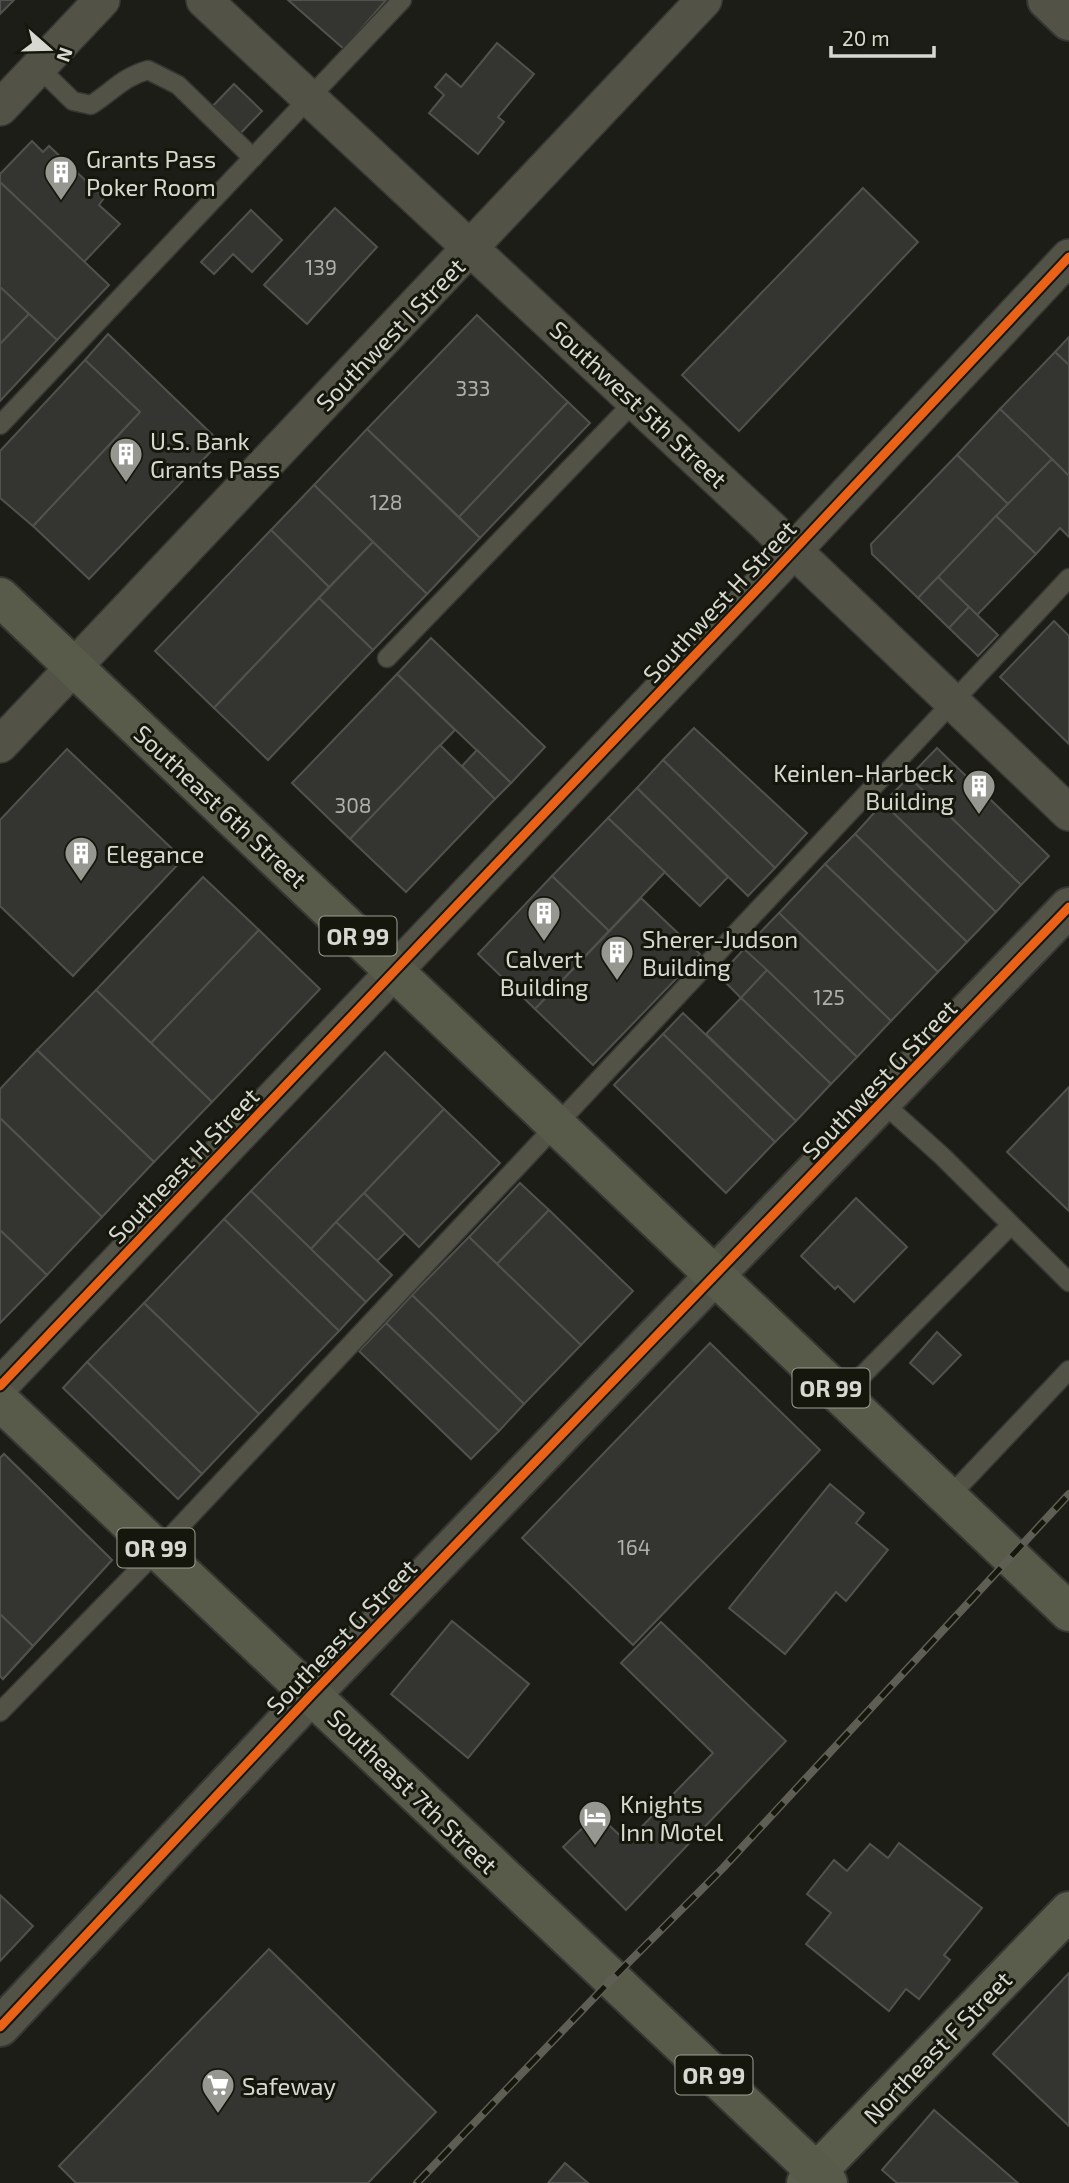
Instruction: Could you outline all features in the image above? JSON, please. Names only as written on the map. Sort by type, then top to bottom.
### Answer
[{"type":"highway","name":"Southeast 6th Street","points":[[0,597],[715,1277]]},
{"type":"highway","name":"OR 99","points":[[715,1277],[1069,1612]]},
{"type":"highway","name":"Southeast 7th Street","points":[[0,1401],[612,1979],[817,2179]]},
{"type":"main road","name":"Northeast F Street","points":[[817,2179],[1069,1911]]},
{"type":"street","points":[[0,108],[102,0]]},
{"type":"street","name":"Southwest 5th Street","points":[[204,0],[308,100],[472,248],[794,550],[1069,813]]},
{"type":"street","name":"Southwest I Street","points":[[0,745],[704,0]]},
{"type":"street","points":[[1047,0],[1069,21]]},
{"type":"street","name":"Southwest H Street","points":[[394,970],[1069,257]]},
{"type":"street","name":"Southwest G Street","points":[[715,1277],[1069,907]]},
{"type":"street","name":"Southeast H Street","points":[[0,1386],[394,970]]},
{"type":"street","name":"Southeast G Street","points":[[0,2027],[311,1695],[715,1277]]},
{"type":"lane","points":[[0,425],[402,0]]},
{"type":"lane","points":[[38,67],[73,101],[91,106],[129,75],[148,70],[178,85],[253,158]]},
{"type":"lane","points":[[387,658],[635,401]]},
{"type":"lane","points":[[0,1712],[158,1550],[1069,578]]},
{"type":"lane","points":[[883,1103],[1069,1282]]},
{"type":"lane","points":[[841,1397],[1011,1225]]},
{"type":"lane","points":[[948,1498],[1069,1370]]},
{"type":"building","points":[[0,0],[14,0],[0,14]]},
{"type":"building","points":[[288,0],[386,0],[344,49]]},
{"type":"building","points":[[497,43],[534,74],[498,117],[504,122],[478,154],[429,113],[444,95],[435,87],[446,74],[461,87]]},
{"type":"building","points":[[234,84],[262,111],[231,143],[203,116]]},
{"type":"building","name":"Grants Pass Poker Room","points":[[32,141],[43,152],[49,146],[104,198],[99,205],[120,224],[84,262],[0,182],[0,174]]},
{"type":"building","points":[[0,182],[109,285],[57,340],[0,287]]},
{"type":"building","points":[[863,188],[918,242],[739,431],[682,375]]},
{"type":"building","points":[[335,208],[377,247],[307,324],[264,285]]},
{"type":"building","points":[[251,210],[282,240],[252,272],[233,254],[214,274],[201,262]]},
{"type":"building","points":[[0,287],[29,314],[0,344]]},
{"type":"building","points":[[29,314],[57,340],[0,401],[0,344]]},
{"type":"building","points":[[477,315],[568,402],[459,517],[367,429]]},
{"type":"building","name":"U.S. Bank Grants Pass","points":[[108,334],[220,442],[89,579],[33,526],[140,412],[85,360]]},
{"type":"building","points":[[1069,337],[1069,365],[1055,352]]},
{"type":"building","points":[[1055,352],[1069,365],[1069,476],[1000,409]]},
{"type":"building","points":[[85,360],[140,412],[33,526],[0,498],[0,451]]},
{"type":"building","points":[[568,402],[590,423],[480,538],[459,517]]},
{"type":"building","points":[[1000,409],[1052,459],[1008,504],[957,455]]},
{"type":"building","points":[[367,429],[480,538],[427,594],[314,485]]},
{"type":"building","points":[[957,455],[1008,504],[918,598],[872,554],[871,544]]},
{"type":"building","points":[[1052,459],[1069,476],[1069,537],[1060,528],[1036,554],[996,516]]},
{"type":"building","points":[[314,485],[373,542],[329,587],[271,530]]},
{"type":"building","points":[[996,516],[1036,554],[977,615],[938,577]]},
{"type":"building","points":[[271,530],[329,587],[214,708],[155,651]]},
{"type":"building","points":[[373,542],[427,594],[373,650],[319,598]]},
{"type":"building","points":[[938,577],[969,607],[949,628],[918,598]]},
{"type":"building","points":[[319,598],[373,650],[268,760],[214,708]]},
{"type":"building","points":[[969,607],[998,635],[978,656],[949,628]]},
{"type":"building","points":[[1054,621],[1069,636],[1069,744],[1000,677]]},
{"type":"building","points":[[431,638],[545,747],[511,783],[397,674]]},
{"type":"building","points":[[397,674],[455,730],[350,839],[292,783]]},
{"type":"building","points":[[694,728],[807,833],[775,868],[663,760]]},
{"type":"building","points":[[440,745],[495,799],[406,892],[350,839]]},
{"type":"building","name":"Keinlen-Harbeck Building","points":[[937,748],[1049,856],[1021,885],[909,777]]},
{"type":"building","name":"Elegance","points":[[67,749],[183,859],[73,976],[0,906],[0,820]]},
{"type":"building","points":[[477,750],[511,783],[495,799],[462,766]]},
{"type":"building","points":[[663,760],[775,868],[748,896],[637,788]]},
{"type":"building","points":[[909,777],[1021,885],[996,912],[883,803]]},
{"type":"building","points":[[637,788],[728,877],[700,906],[608,818]]},
{"type":"building","points":[[883,803],[996,912],[967,942],[855,834]]},
{"type":"building","points":[[608,818],[665,872],[609,931],[552,876]]},
{"type":"building","points":[[855,834],[967,942],[938,972],[825,864]]},
{"type":"building","points":[[825,864],[938,972],[891,1021],[779,913]]},
{"type":"building","name":"Calvert Building","points":[[552,876],[609,931],[535,1009],[478,954]]},
{"type":"building","points":[[203,877],[259,930],[151,1043],[96,990]]},
{"type":"building","name":"Sherer-Judson Building","points":[[641,898],[700,954],[593,1065],[535,1009]]},
{"type":"building","points":[[779,913],[891,1021],[857,1057],[744,949]]},
{"type":"building","points":[[259,930],[320,989],[212,1102],[151,1043]]},
{"type":"building","points":[[744,949],[767,970],[741,998],[719,976]]},
{"type":"building","points":[[767,970],[857,1057],[831,1084],[741,998]]},
{"type":"building","points":[[96,990],[212,1102],[154,1162],[37,1050]]},
{"type":"building","points":[[741,998],[831,1084],[796,1121],[706,1034]]},
{"type":"building","points":[[683,1013],[796,1121],[775,1142],[663,1034]]},
{"type":"building","points":[[663,1034],[775,1142],[726,1193],[614,1085]]},
{"type":"building","points":[[37,1050],[154,1162],[102,1217],[0,1118],[0,1089]]},
{"type":"building","points":[[385,1052],[444,1109],[311,1249],[251,1191]]},
{"type":"building","points":[[1069,1087],[1069,1211],[1007,1152]]},
{"type":"building","points":[[444,1109],[500,1163],[419,1247],[364,1193]]},
{"type":"building","points":[[0,1118],[102,1217],[47,1275],[0,1230]]},
{"type":"building","points":[[520,1183],[549,1210],[497,1264],[469,1237]]},
{"type":"building","points":[[251,1191],[366,1302],[339,1331],[224,1219]]},
{"type":"building","points":[[364,1193],[405,1233],[377,1261],[336,1222]]},
{"type":"building","points":[[856,1198],[907,1247],[854,1302],[838,1286],[835,1289],[801,1256]]},
{"type":"building","points":[[549,1210],[633,1291],[581,1345],[497,1264]]},
{"type":"building","points":[[224,1219],[339,1331],[259,1414],[144,1303]]},
{"type":"building","points":[[336,1222],[392,1275],[366,1302],[311,1249]]},
{"type":"building","points":[[0,1230],[47,1275],[0,1323]]},
{"type":"building","points":[[469,1237],[581,1345],[524,1404],[412,1295]]},
{"type":"building","points":[[412,1295],[524,1404],[499,1431],[386,1323]]},
{"type":"building","points":[[144,1303],[259,1414],[202,1474],[87,1362]]},
{"type":"building","points":[[386,1323],[499,1431],[471,1459],[359,1351]]},
{"type":"building","points":[[937,1332],[961,1355],[933,1384],[910,1363]]},
{"type":"building","points":[[710,1343],[820,1450],[633,1645],[522,1538]]},
{"type":"building","points":[[87,1362],[202,1474],[178,1499],[63,1388]]},
{"type":"building","points":[[4,1454],[112,1560],[3,1679],[0,1676],[0,1458]]},
{"type":"building","points":[[4,1454],[112,1560],[33,1646],[0,1614],[0,1458]]},
{"type":"building","points":[[830,1484],[864,1513],[856,1523],[888,1550],[846,1601],[836,1592],[785,1654],[729,1608]]},
{"type":"building","points":[[0,1614],[33,1646],[3,1679],[0,1676]]},
{"type":"building","points":[[452,1621],[529,1684],[468,1758],[391,1694]]},
{"type":"building","points":[[661,1622],[786,1741],[626,1910],[563,1847],[597,1814],[627,1842],[713,1753],[621,1663]]},
{"type":"building","points":[[899,1843],[982,1908],[944,1955],[950,1960],[919,1999],[906,1989],[889,2011],[806,1944],[831,1913],[807,1894],[834,1860],[847,1871],[870,1844],[888,1858]]},
{"type":"building","points":[[0,1895],[33,1926],[0,1961]]},
{"type":"building","points":[[269,1949],[436,2112],[368,2183],[76,2183],[59,2166]]},
{"type":"building","points":[[1069,1973],[1069,2126],[993,2054]]},
{"type":"building","points":[[934,2110],[1018,2183],[897,2183],[882,2170]]},
{"type":"building","points":[[565,2163],[588,2183],[548,2183]]},
{"type":"railway","points":[[417,2183],[612,1979],[723,1868],[1069,1494]]},
{"type":"cycle path","points":[[0,1386],[769,577],[1069,257]]},
{"type":"cycle path","points":[[0,2027],[311,1695],[1069,907]]},
{"type":"place","name":"Grants Pass Poker Room","points":[[61,202]]},
{"type":"place","name":"U.S. Bank Grants Pass","points":[[126,484]]},
{"type":"place","name":"Keinlen-Harbeck Building","points":[[979,816]]},
{"type":"place","name":"Elegance","points":[[81,883]]},
{"type":"place","name":"Calvert Building","points":[[544,943]]},
{"type":"place","name":"Sherer-Judson Building","points":[[617,982]]},
{"type":"place","name":"Knights Inn Motel","points":[[595,1847]]},
{"type":"place","name":"Safeway","points":[[218,2115]]}]
